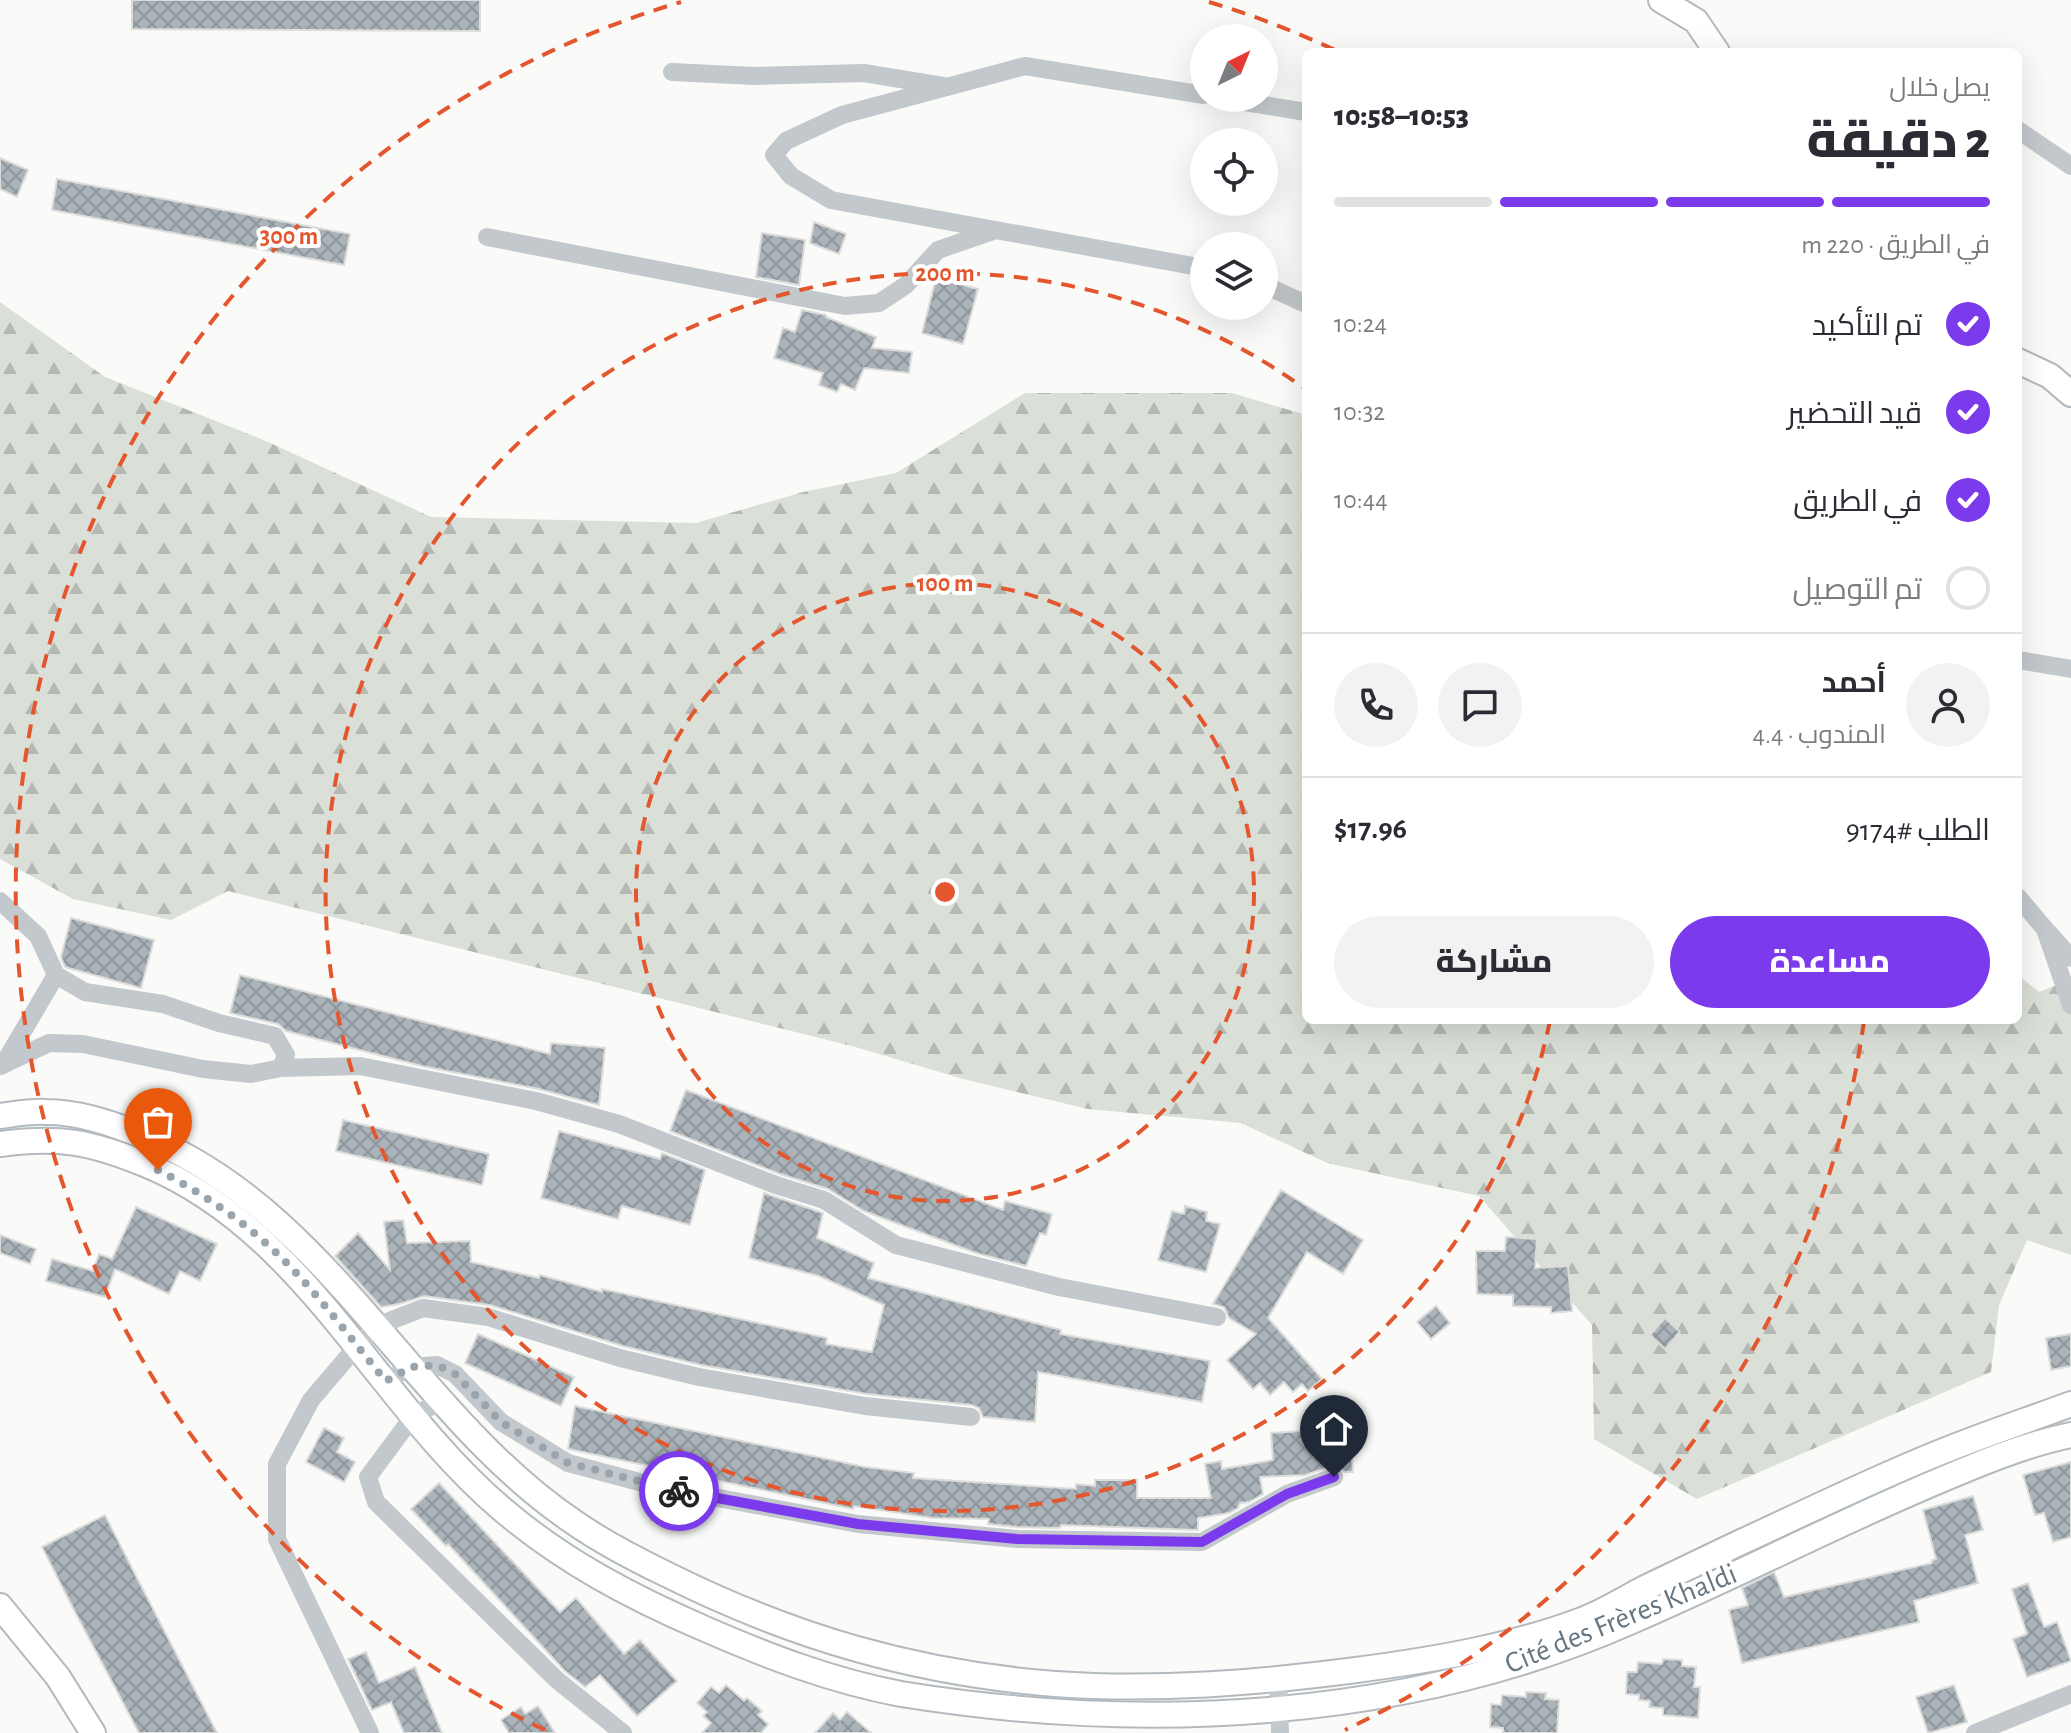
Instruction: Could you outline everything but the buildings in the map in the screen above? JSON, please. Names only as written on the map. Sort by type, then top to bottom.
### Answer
[{"type":"main road","points":[[1661,0],[1696,21],[1714,48]]},
{"type":"main road","points":[[2022,363],[2050,376],[2071,394]]},
{"type":"main road","name":"Cité des Frères Khaldi","points":[[0,1116],[41,1111],[73,1114],[114,1124],[160,1142],[211,1171],[252,1200],[290,1232],[325,1268],[475,1439],[530,1490],[576,1524],[695,1588],[757,1616],[825,1641],[924,1668],[981,1677],[1060,1684],[1196,1686],[1278,1680],[1405,1663],[1539,1635],[1590,1617],[1645,1588],[1948,1449],[2071,1404]]},
{"type":"main road","name":"Cité des Frères Khaldi","points":[[0,1144],[37,1139],[70,1140],[98,1146],[195,1189],[271,1247],[302,1279],[476,1486],[535,1536],[623,1593],[776,1660],[899,1694],[1036,1712],[1280,1722],[1396,1696],[1553,1652],[1626,1624],[1884,1504],[1965,1470],[2071,1435]]},
{"type":"main road","points":[[0,1606],[58,1677],[93,1733]]},
{"type":"street","points":[[1190,93],[1025,66],[842,115],[786,141],[774,155],[791,176],[831,200],[1190,265]]},
{"type":"street","points":[[672,72],[755,76],[864,73],[949,87]]},
{"type":"street","points":[[1278,107],[1302,111]]},
{"type":"street","points":[[2022,133],[2071,166]]},
{"type":"street","points":[[487,237],[845,306],[879,303],[906,285],[938,250],[995,230]]},
{"type":"street","points":[[1278,291],[1302,302]]},
{"type":"street","points":[[2022,661],[2071,669]]},
{"type":"street","points":[[0,901],[38,936],[56,975],[85,992],[163,1004],[219,1023],[275,1036],[286,1055],[281,1068]]},
{"type":"street","points":[[2022,902],[2071,958]]},
{"type":"street","points":[[2045,929],[2071,1005]]},
{"type":"street","points":[[2,1066],[56,975]]},
{"type":"street","points":[[2,1066],[49,1043],[83,1044],[203,1069],[251,1074],[281,1068],[360,1066],[536,1101],[619,1124],[776,1185],[824,1200],[896,1245],[1059,1287],[1217,1317]]},
{"type":"street","points":[[370,1733],[277,1539],[277,1464],[311,1400],[377,1326],[423,1308],[488,1317],[620,1358],[699,1377],[865,1406],[971,1417]]},
{"type":"street","points":[[386,1381],[411,1367],[437,1365],[455,1374],[501,1422],[568,1463],[654,1486],[858,1524],[1017,1539],[1202,1542],[1287,1494],[1334,1477]]},
{"type":"street","points":[[442,1401],[414,1415],[368,1477],[376,1502],[557,1680],[623,1733]]},
{"type":"street","points":[[1278,1680],[1280,1722]]},
{"type":"street","points":[[1975,1733],[2071,1694]]},
{"type":"green space","points":[[0,302],[105,377],[266,441],[431,517],[696,523],[803,492],[896,473],[1025,393],[1232,393],[1302,414],[1302,1024],[2022,1024],[2022,978],[2039,992],[2071,979],[2071,1255],[2027,1240],[1999,1305],[1991,1372],[1697,1499],[1594,1439],[1592,1325],[1479,1196],[1327,1163],[1241,1123],[1088,1109],[963,1079],[852,1046],[228,891],[171,920],[73,899],[0,859]]},
{"type":"way so far","points":[[158,1170],[195,1189],[271,1247],[302,1279],[386,1381],[411,1367],[437,1365],[455,1374],[501,1422],[568,1463],[679,1491]]},
{"type":"route","points":[[679,1491],[858,1524],[1017,1539],[1202,1542],[1287,1494],[1334,1477]]}]
